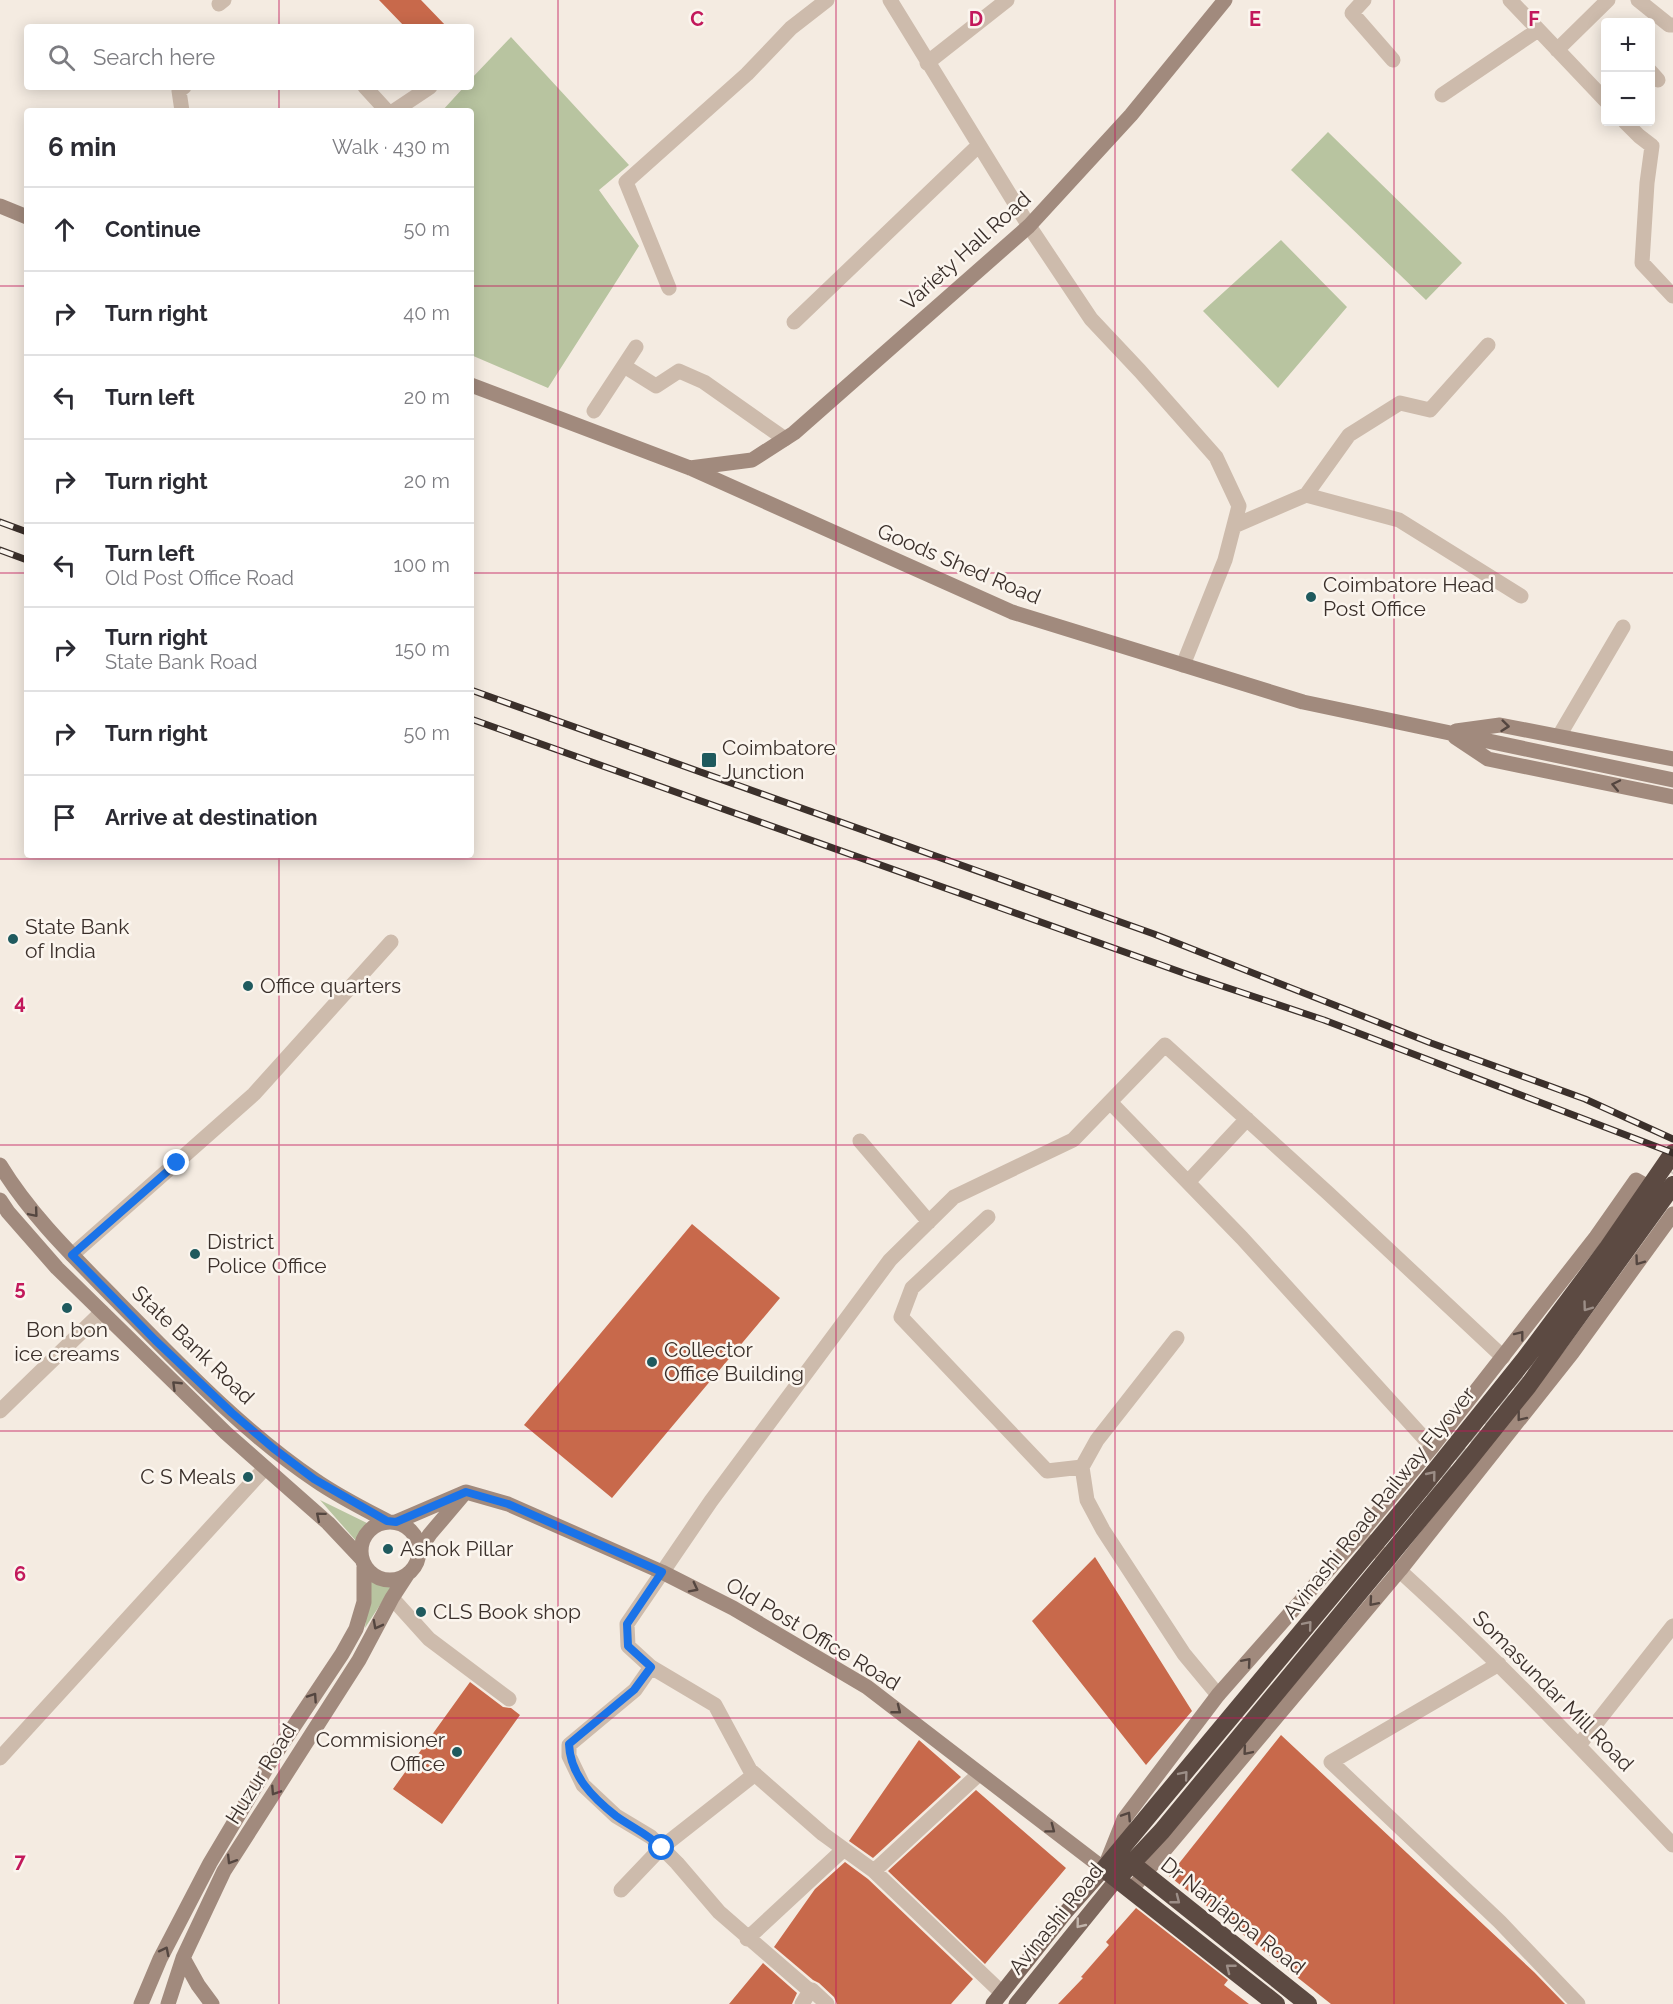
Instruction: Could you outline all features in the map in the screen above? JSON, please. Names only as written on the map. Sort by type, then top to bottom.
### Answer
[{"type":"highway","name":"Avinashi Road Railway Flyover","points":[[1117,1879],[1154,1826],[1525,1359],[1607,1249],[1673,1154]]},
{"type":"highway","name":"Avinashi Road Railway Flyover","points":[[1137,1869],[1154,1826],[1432,1505],[1528,1386],[1673,1185]]},
{"type":"highway","name":"Avinashi Road","points":[[1117,1879],[1137,1869]]},
{"type":"highway","name":"Dr Nanjappa Road","points":[[1137,1869],[1308,2004]]},
{"type":"highway","name":"Dr Nanjappa Road","points":[[1117,1879],[1276,2004]]},
{"type":"main road","name":"Variety Hall Road","points":[[690,468],[752,460],[794,433],[1029,226],[1131,115],[1226,0]]},
{"type":"main road","points":[[0,206],[24,216]]},
{"type":"main road","name":"Goods Shed Road","points":[[474,386],[690,468],[1012,612],[1303,702],[1673,780]]},
{"type":"main road","points":[[1448,732],[1500,725],[1673,759]]},
{"type":"main road","points":[[1448,732],[1488,759],[1673,796]]},
{"type":"main road","name":"State Bank Road","points":[[0,1165],[18,1194],[72,1255],[155,1340],[232,1413],[314,1479],[391,1522]]},
{"type":"main road","points":[[1117,1879],[1124,1819],[1218,1695],[1359,1535],[1432,1447],[1596,1237],[1636,1180],[1673,1200]]},
{"type":"main road","name":"State Bank Road","points":[[0,1200],[57,1268],[226,1433],[328,1523],[363,1562]]},
{"type":"main road","points":[[1137,1869],[1400,1570],[1572,1353],[1673,1214]]},
{"type":"main road","points":[[466,1492],[430,1534],[420,1550],[414,1568],[407,1575],[389,1581],[379,1579],[363,1562],[360,1548],[363,1538],[377,1524],[391,1522],[466,1492]]},
{"type":"main road","name":"Old Post Office Road","points":[[466,1492],[508,1504],[662,1572],[733,1608],[867,1687],[1117,1879]]},
{"type":"main road","points":[[391,1522],[405,1526],[413,1532],[420,1550]]},
{"type":"main road","points":[[1381,1554],[1402,1528]]},
{"type":"main road","name":"Huzur Road","points":[[141,2004],[160,1959],[210,1863],[272,1759],[342,1654],[356,1629],[364,1602],[363,1562]]},
{"type":"main road","name":"Huzur Road","points":[[168,2004],[183,1958],[224,1871],[359,1660],[407,1575]]},
{"type":"main road","name":"Avinashi Road","points":[[997,1998],[1065,1913],[1117,1879]]},
{"type":"main road","name":"Avinashi Road","points":[[1016,2004],[1117,1879]]},
{"type":"main road","points":[[183,1958],[212,2004]]},
{"type":"street","points":[[669,288],[626,182],[747,74],[791,28],[827,0]]},
{"type":"street","points":[[890,0],[1029,226],[1091,319],[1216,457],[1239,506],[1225,560],[1183,665]]},
{"type":"street","points":[[927,63],[1007,0]]},
{"type":"street","points":[[1364,0],[1352,13],[1393,60]]},
{"type":"street","points":[[1557,50],[1601,17],[1608,0]]},
{"type":"street","points":[[1638,0],[1669,25],[1673,25]]},
{"type":"street","points":[[1512,1],[1601,97]]},
{"type":"street","points":[[1442,95],[1538,30]]},
{"type":"street","points":[[180,90],[182,108]]},
{"type":"street","points":[[368,90],[384,108]]},
{"type":"street","points":[[398,108],[426,90]]},
{"type":"street","points":[[1629,126],[1652,146],[1647,183],[1642,263],[1673,296]]},
{"type":"street","points":[[794,322],[979,146]]},
{"type":"street","points":[[1234,526],[1306,495],[1349,435],[1400,403],[1430,410],[1488,345]]},
{"type":"street","points":[[594,411],[636,347]]},
{"type":"street","points":[[624,366],[656,386],[679,371],[704,382],[785,439]]},
{"type":"street","points":[[1306,495],[1400,520],[1521,596]]},
{"type":"street","points":[[1559,736],[1623,627]]},
{"type":"street","points":[[72,1255],[254,1094],[391,942]]},
{"type":"street","points":[[997,1998],[874,1871],[823,1834],[750,1770],[715,1705],[651,1667],[628,1646],[627,1624],[662,1572],[711,1501],[882,1270],[954,1197],[1073,1140],[1165,1045],[1503,1357]]},
{"type":"street","points":[[1110,1102],[1242,1238],[1432,1447]]},
{"type":"street","points":[[1188,1182],[1247,1119]]},
{"type":"street","points":[[860,1141],[929,1222]]},
{"type":"street","points":[[988,1216],[912,1288],[901,1317],[1047,1471],[1082,1467]]},
{"type":"street","points":[[0,1411],[102,1312]]},
{"type":"street","points":[[1177,1338],[1097,1440],[1082,1467],[1087,1500],[1103,1530],[1184,1654],[1218,1695]]},
{"type":"street","points":[[0,1758],[265,1468]]},
{"type":"street","name":"Somasundar Mill Road","points":[[1359,1535],[1400,1570],[1499,1664],[1673,1845]]},
{"type":"street","points":[[392,1598],[429,1639],[509,1699]]},
{"type":"street","points":[[1579,1745],[1673,1626]]},
{"type":"street","points":[[1499,1664],[1331,1762],[1500,1922],[1578,2004]]},
{"type":"street","points":[[651,1667],[634,1690],[569,1744],[569,1756],[583,1785],[616,1816],[651,1837],[719,1912],[747,1939],[810,1991],[802,2004]]},
{"type":"street","points":[[874,1871],[979,1773]]},
{"type":"street","points":[[621,1890],[662,1848],[755,1774]]},
{"type":"street","points":[[747,1939],[844,1849]]},
{"type":"street","points":[[812,1989],[827,2004]]},
{"type":"green space","points":[[511,37],[629,165],[599,190],[639,246],[548,388],[474,356],[474,108],[445,108],[461,90],[474,90],[474,76]]},
{"type":"green space","points":[[1328,132],[1462,263],[1426,300],[1291,170]]},
{"type":"green space","points":[[1281,240],[1347,307],[1278,388],[1203,311]]},
{"type":"green space","points":[[320,1500],[369,1524],[357,1542]]},
{"type":"green space","points":[[371,1578],[381,1584],[393,1585],[365,1628]]},
{"type":"building","points":[[379,0],[421,0],[444,24],[402,24]]},
{"type":"building","name":"Collector Office Building","points":[[692,1224],[780,1298],[612,1498],[524,1425]]},
{"type":"building","points":[[1095,1557],[1192,1711],[1146,1765],[1032,1621]]},
{"type":"building","name":"Commisioner Office","points":[[470,1682],[503,1707],[511,1708],[520,1715],[442,1824],[393,1789]]},
{"type":"building","points":[[1281,1735],[1534,1972],[1565,2004],[1331,2004],[1169,1876]]},
{"type":"building","points":[[919,1740],[961,1777],[873,1858],[849,1841]]},
{"type":"building","points":[[976,1790],[1066,1868],[985,1964],[888,1871]]},
{"type":"building","points":[[845,1862],[868,1879],[973,1979],[951,2004],[837,2004],[834,1997],[819,1983],[774,1947],[815,1889]]},
{"type":"building","points":[[1136,1908],[1228,1980],[1224,1985],[1249,2004],[1058,2004],[1083,1978],[1081,1977],[1109,1945],[1106,1942]]},
{"type":"building","points":[[763,1963],[797,1993],[792,2004],[729,2004]]},
{"type":"tunnel","points":[[1658,1192],[1673,1172]]},
{"type":"tunnel","points":[[1413,1514],[1546,1347]]},
{"type":"railway","points":[[0,522],[24,531]]},
{"type":"railway","points":[[0,550],[24,559]]},
{"type":"railway","points":[[474,691],[1154,934],[1431,1043],[1585,1099],[1673,1139]]},
{"type":"railway","points":[[474,720],[1189,975],[1324,1020],[1673,1153]]},
{"type":"place","name":"Coimbatore Head Post Office","points":[[1311,597]]},
{"type":"place","name":"Coimbatore Junction","points":[[709,760]]},
{"type":"place","name":"State Bank of India","points":[[13,939]]},
{"type":"place","name":"Office quarters","points":[[248,986]]},
{"type":"place","name":"District Police Office","points":[[195,1254]]},
{"type":"place","name":"Bon bon ice creams","points":[[67,1308]]},
{"type":"place","name":"Collector Office Building","points":[[652,1362]]},
{"type":"place","name":"C S Meals","points":[[248,1477]]},
{"type":"place","name":"Ashok Pillar","points":[[388,1549]]},
{"type":"place","name":"CLS Book shop","points":[[421,1612]]},
{"type":"place","name":"Commisioner Office","points":[[457,1752]]},
{"type":"route","points":[[177,1163],[72,1255],[155,1340],[232,1413],[273,1448],[314,1479],[387,1521],[396,1522],[466,1492],[508,1504],[662,1572],[627,1624],[628,1646],[651,1667],[634,1690],[569,1744],[569,1756],[583,1785],[616,1816],[651,1837],[662,1848]]}]
